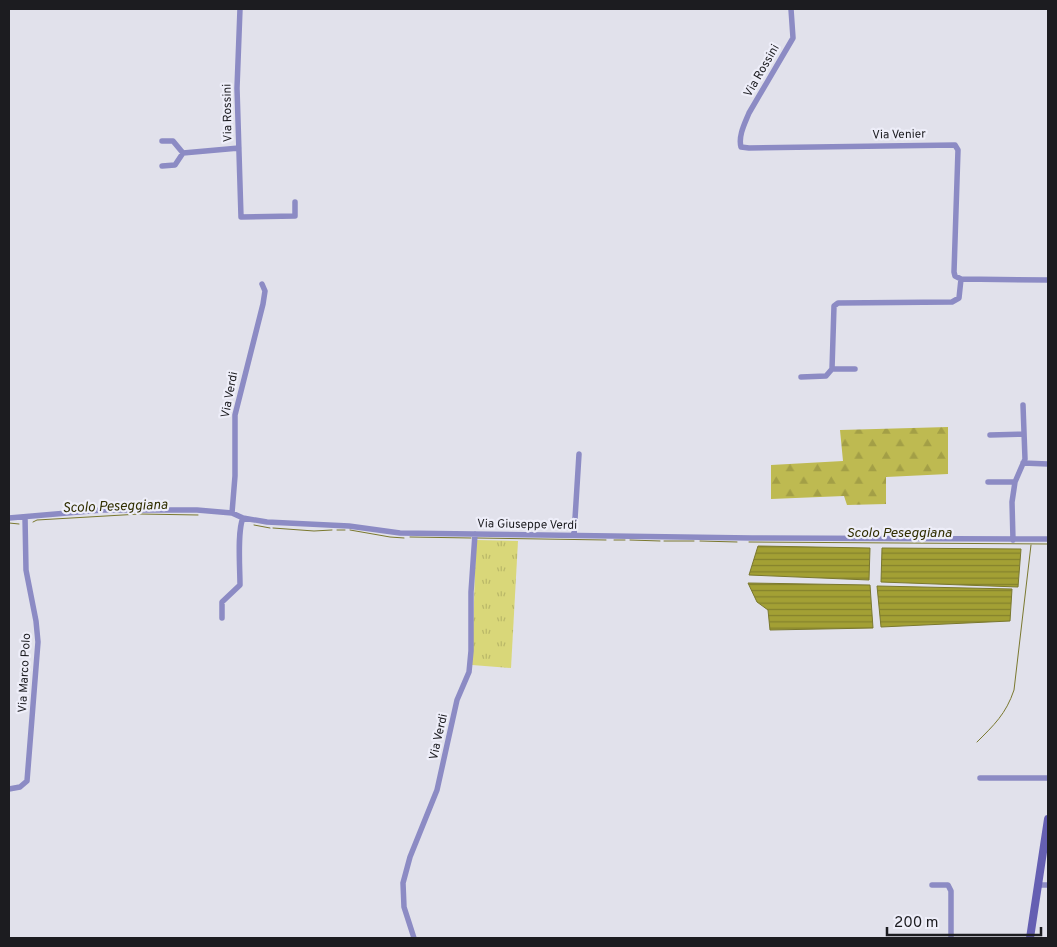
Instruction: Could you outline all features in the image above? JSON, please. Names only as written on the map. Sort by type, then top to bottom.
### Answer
[{"type":"main road","points":[[1030,938],[1048,819]]},
{"type":"street","name":"Via Rossini","points":[[240,9],[237,88],[241,216],[295,216],[295,202]]},
{"type":"street","name":"Via Rossini","points":[[749,113],[793,38],[791,9]]},
{"type":"street","name":"Via Venier","points":[[749,113],[740,142],[741,146],[749,148],[948,144],[957,146],[954,272],[961,279]]},
{"type":"street","points":[[162,141],[173,140],[183,153]]},
{"type":"street","points":[[162,166],[174,165],[183,153],[239,148]]},
{"type":"street","points":[[801,377],[826,376],[832,369],[834,306],[838,303],[952,302],[959,298],[961,279],[1048,280]]},
{"type":"street","name":"Via Verdi","points":[[232,513],[235,476],[235,415],[264,304],[265,291],[262,284]]},
{"type":"street","points":[[832,369],[855,369]]},
{"type":"street","points":[[1013,540],[1012,502],[1015,482],[1025,458],[1023,404]]},
{"type":"street","points":[[990,436],[1024,434]]},
{"type":"street","points":[[574,535],[579,454]]},
{"type":"street","points":[[1023,463],[1048,464]]},
{"type":"street","points":[[988,482],[1015,482]]},
{"type":"street","name":"Via Giuseppe Verdi","points":[[9,518],[102,510],[198,510],[232,513],[244,518],[267,522],[349,526],[400,533],[1048,539]]},
{"type":"street","name":"Via Marco Polo","points":[[9,789],[20,787],[27,781],[37,662],[36,621],[26,570],[25,517]]},
{"type":"street","points":[[222,618],[222,602],[240,584],[240,540],[244,518]]},
{"type":"street","name":"Via Verdi","points":[[414,938],[404,907],[403,883],[410,857],[437,790],[457,700],[469,672],[475,534]]},
{"type":"street","points":[[980,778],[1048,778]]},
{"type":"street","points":[[932,885],[948,885],[951,891],[951,938]]},
{"type":"street","points":[[1038,885],[1048,885]]},
{"type":"green space","points":[[948,427],[948,474],[886,477],[886,504],[847,505],[844,496],[771,499],[771,465],[843,461],[840,430]]},
{"type":"green space","points":[[476,540],[518,541],[511,668],[472,665]]},
{"type":"shaded area","points":[[758,546],[870,548],[869,580],[749,575]]},
{"type":"shaded area","points":[[882,548],[1021,549],[1018,587],[881,582]]},
{"type":"shaded area","points":[[748,583],[870,585],[873,628],[770,630],[768,610],[757,602]]},
{"type":"shaded area","points":[[877,586],[1012,589],[1010,621],[881,627]]},
{"type":"waterway","name":"Scolo Peseggiana","points":[[33,522],[37,520],[140,514],[198,515]]},
{"type":"waterway","name":"Scolo Peseggiana","points":[[9,523],[19,524]]},
{"type":"waterway","name":"Scolo Peseggiana","points":[[254,525],[270,528]]},
{"type":"waterway","name":"Scolo Peseggiana","points":[[273,528],[314,531],[332,530]]},
{"type":"waterway","name":"Scolo Peseggiana","points":[[337,530],[345,530]]},
{"type":"waterway","name":"Scolo Peseggiana","points":[[350,530],[404,538]]},
{"type":"waterway","name":"Scolo Peseggiana","points":[[410,537],[471,538]]},
{"type":"waterway","name":"Scolo Peseggiana","points":[[477,538],[606,540]]},
{"type":"waterway","name":"Scolo Peseggiana","points":[[614,540],[625,540]]},
{"type":"waterway","name":"Scolo Peseggiana","points":[[630,540],[660,541]]},
{"type":"waterway","name":"Scolo Peseggiana","points":[[664,541],[694,541]]},
{"type":"waterway","name":"Scolo Peseggiana","points":[[700,541],[737,542]]},
{"type":"waterway","name":"Scolo Peseggiana","points":[[749,542],[1048,544]]},
{"type":"waterway","points":[[977,742],[1003,713],[1014,690],[1031,545]]}]
